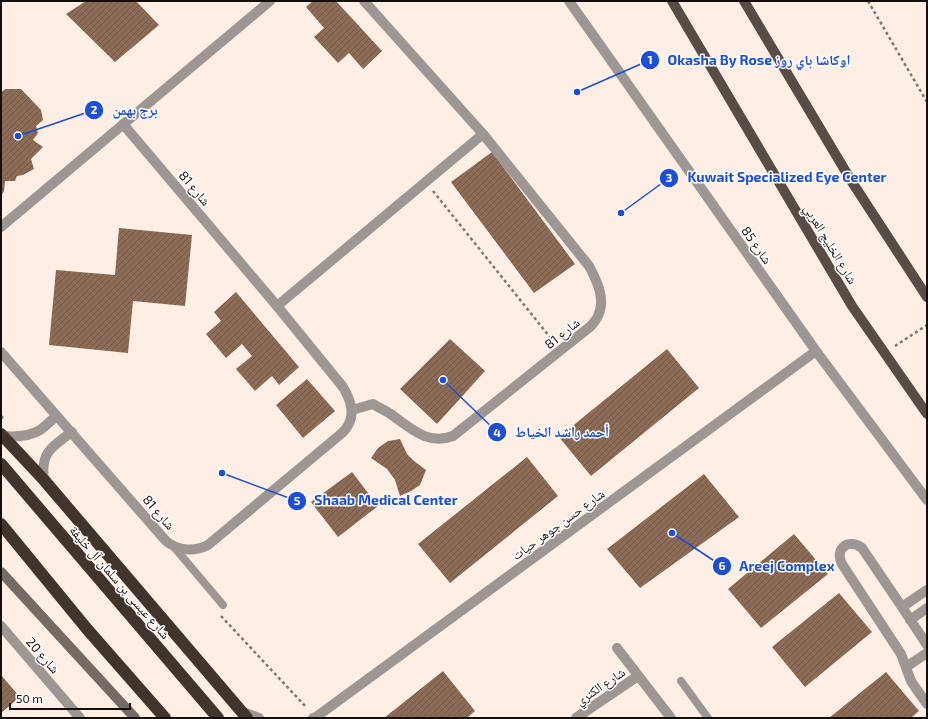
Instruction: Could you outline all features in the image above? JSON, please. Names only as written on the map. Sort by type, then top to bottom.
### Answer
[{"type":"highway","points":[[1,435],[44,480],[244,714]]},
{"type":"highway","name":"شارع عيسى بن سلمان آل خليفة","points":[[1,464],[218,718]]},
{"type":"highway","points":[[1,524],[87,629],[165,718]]},
{"type":"main road","name":"شارع الخليج العربي","points":[[672,1],[852,306],[927,414]]},
{"type":"main road","points":[[744,1],[852,182],[927,297]]},
{"type":"street","points":[[1,228],[270,1]]},
{"type":"street","name":"شارع 81","points":[[352,410],[373,404],[389,413],[416,433],[437,439],[445,439],[453,436],[591,326],[598,317],[602,306],[599,287],[589,266],[483,134],[364,1]]},
{"type":"street","name":"شارع 85","points":[[569,1],[816,351],[927,500]]},
{"type":"street","name":"شارع 81","points":[[1,352],[166,541],[174,547],[188,550],[195,550],[208,545],[346,429],[351,420],[352,410],[350,399],[343,387],[277,306],[123,124]]},
{"type":"street","points":[[277,306],[483,134]]},
{"type":"street","name":"شارع حسن جوهر حيات","points":[[315,718],[816,351]]},
{"type":"street","points":[[1,435],[11,437],[30,434],[39,430],[57,416]]},
{"type":"street","points":[[44,480],[43,465],[50,450],[72,432]]},
{"type":"street","points":[[927,645],[862,548],[852,543],[847,544],[842,548],[839,553],[839,558],[842,564],[897,647],[908,674],[927,704]]},
{"type":"street","points":[[1,572],[135,718]]},
{"type":"street","points":[[902,607],[927,590]]},
{"type":"street","points":[[910,620],[927,608]]},
{"type":"street","name":"شارع 20","points":[[1,626],[80,718]]},
{"type":"street","name":"شارع الكنري","points":[[617,648],[671,718]]},
{"type":"street","points":[[906,667],[927,653]]},
{"type":"street","name":"شارع الكنري","points":[[576,718],[638,676]]},
{"type":"street","points":[[244,714],[259,718]]},
{"type":"lane","points":[[174,547],[223,605]]},
{"type":"lane","points":[[681,681],[708,718]]},
{"type":"path","points":[[868,1],[927,102]]},
{"type":"path","points":[[426,182],[560,350]]},
{"type":"path","points":[[885,352],[927,324]]},
{"type":"path","points":[[223,605],[216,611],[315,718]]},
{"type":"building","points":[[86,1],[136,1],[159,25],[115,62],[66,14]]},
{"type":"building","points":[[313,1],[336,1],[382,51],[363,69],[349,53],[338,63],[314,37],[324,28],[306,7]]},
{"type":"building","points":[[6,89],[21,89],[41,110],[43,120],[36,126],[38,133],[33,140],[43,147],[31,159],[34,169],[23,175],[17,176],[15,181],[5,181],[4,191],[1,196],[1,92]]},
{"type":"building","points":[[492,152],[575,264],[534,293],[451,182]]},
{"type":"building","points":[[119,228],[192,235],[185,306],[133,301],[128,353],[49,345],[56,270],[115,275]]},
{"type":"building","points":[[236,292],[299,367],[279,385],[272,376],[255,391],[236,369],[252,356],[242,344],[226,358],[206,334],[221,321],[214,312]]},
{"type":"building","points":[[450,339],[485,371],[437,424],[400,389]]},
{"type":"building","points":[[667,349],[699,388],[591,476],[559,437]]},
{"type":"building","points":[[307,379],[335,411],[303,438],[276,405]]},
{"type":"building","points":[[400,439],[407,454],[426,470],[420,485],[400,496],[395,480],[387,469],[371,458],[378,448],[388,441]]},
{"type":"building","points":[[527,457],[558,496],[450,583],[418,544]]},
{"type":"building","points":[[352,472],[378,506],[338,537],[311,502]]},
{"type":"building","points":[[704,474],[739,517],[640,588],[607,549]]},
{"type":"building","points":[[794,534],[828,574],[761,628],[728,589]]},
{"type":"building","points":[[839,593],[872,632],[805,687],[772,647]]},
{"type":"building","points":[[443,671],[475,711],[467,718],[384,718]]},
{"type":"building","points":[[886,672],[919,711],[911,718],[829,718]]},
{"type":"building","points":[[1,675],[20,697],[1,713]]},
{"type":"place","name":"Okasha By Rose اوكاشا باي روز","points":[[577,92]]},
{"type":"place","name":"برج بهمن","points":[[18,136]]},
{"type":"place","name":"Kuwait Specialized Eye Center","points":[[621,213]]},
{"type":"place","name":"أحمد راشد الخياط","points":[[443,380]]},
{"type":"place","name":"Shaab Medical Center","points":[[222,473]]},
{"type":"place","name":"Areej Complex","points":[[672,533]]}]
